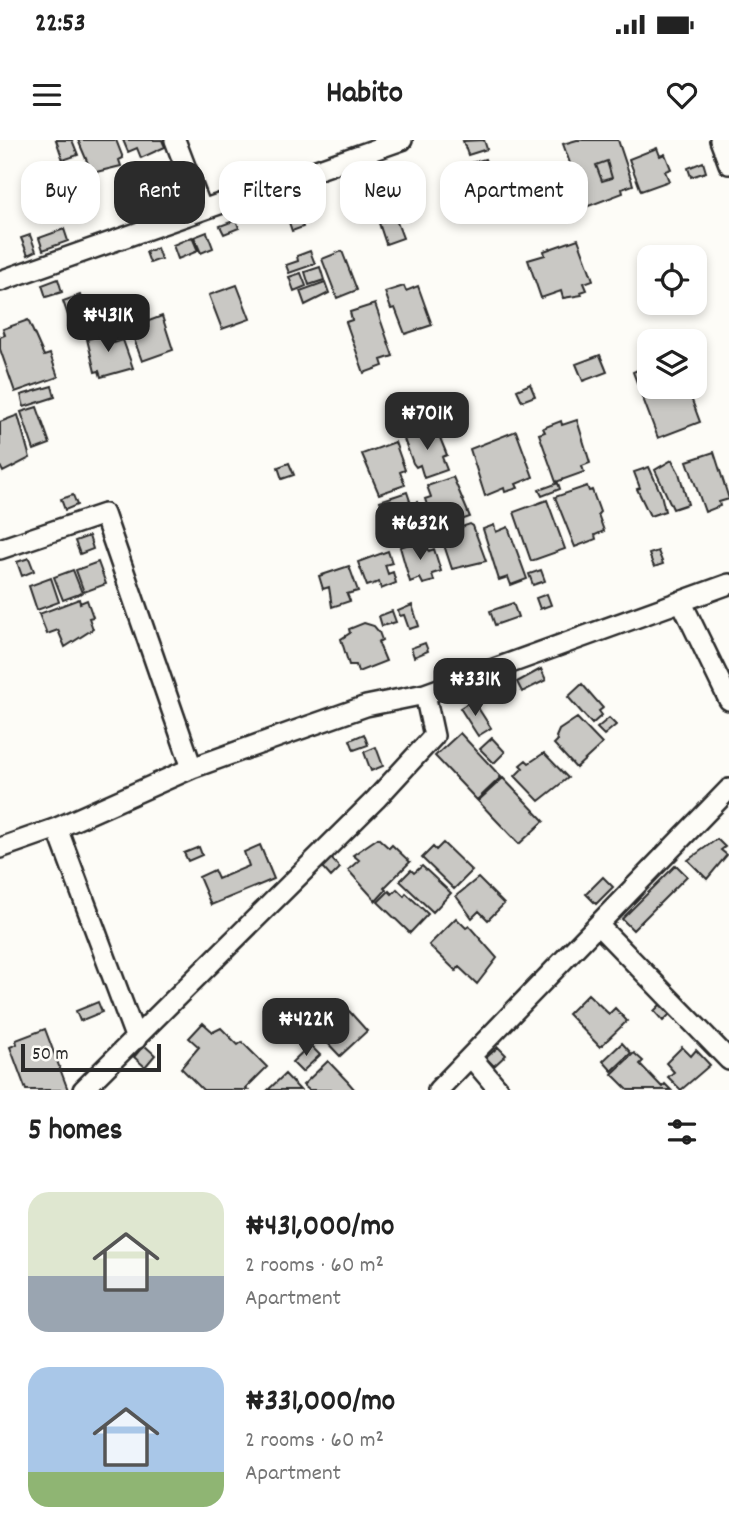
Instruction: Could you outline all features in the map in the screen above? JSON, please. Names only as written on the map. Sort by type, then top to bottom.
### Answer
[{"type":"street","points":[[176,140],[184,161]]},
{"type":"street","points":[[205,207],[402,140]]},
{"type":"street","points":[[724,143],[729,164]]},
{"type":"street","points":[[0,281],[157,224]]},
{"type":"street","points":[[0,549],[104,514],[192,768]]},
{"type":"street","points":[[0,848],[57,828],[192,768],[366,706],[425,694],[729,584]]},
{"type":"street","points":[[681,601],[729,701]]},
{"type":"street","points":[[83,1090],[376,799],[434,736],[425,694]]},
{"type":"street","points":[[438,1090],[729,789]]},
{"type":"street","points":[[57,828],[136,1038]]},
{"type":"street","points":[[598,925],[729,1060]]},
{"type":"street","points":[[471,1057],[499,1090]]},
{"type":"building","points":[[56,140],[72,140],[78,155],[63,160]]},
{"type":"building","points":[[78,140],[116,140],[123,158],[114,161],[114,168],[100,171],[100,161],[87,161]]},
{"type":"building","points":[[123,140],[162,140],[165,147],[141,158],[137,148],[128,152]]},
{"type":"building","points":[[484,140],[487,149],[468,155],[463,141]]},
{"type":"building","points":[[577,140],[618,140],[633,185],[622,189],[623,193],[588,206],[588,161],[569,161],[563,144]],"holes":[[[607,161],[612,178],[602,181],[596,165]]]},
{"type":"building","points":[[657,148],[660,156],[665,154],[671,169],[665,171],[669,181],[641,191],[629,159]]},
{"type":"building","points":[[607,161],[612,178],[602,181],[596,165]]},
{"type":"building","points":[[703,162],[706,172],[691,177],[688,168]]},
{"type":"building","points":[[238,224],[239,228],[224,234],[220,226]]},
{"type":"building","points":[[290,224],[302,224],[303,227],[292,231]]},
{"type":"building","points":[[379,224],[398,224],[403,238],[386,244]]},
{"type":"building","points":[[64,229],[68,241],[43,250],[39,238]]},
{"type":"building","points":[[207,232],[213,248],[201,253],[194,237]]},
{"type":"building","points":[[30,235],[36,251],[28,255],[21,238]]},
{"type":"building","points":[[192,237],[198,251],[178,259],[173,245]]},
{"type":"building","points":[[578,239],[593,280],[584,283],[587,290],[581,292],[582,295],[563,298],[561,291],[541,298],[528,260],[545,255],[544,251]]},
{"type":"building","points":[[157,248],[161,259],[150,263],[146,252]]},
{"type":"building","points":[[310,251],[315,264],[289,273],[286,265],[298,261],[297,256]]},
{"type":"building","points":[[342,251],[357,290],[337,298],[322,259]]},
{"type":"building","points":[[320,267],[324,280],[309,285],[305,272]]},
{"type":"building","points":[[301,273],[306,286],[294,291],[289,277]]},
{"type":"building","points":[[58,279],[62,292],[46,297],[42,285]]},
{"type":"building","points":[[325,282],[329,293],[305,305],[300,291]]},
{"type":"building","points":[[237,285],[250,319],[222,329],[209,295]]},
{"type":"building","points":[[404,286],[406,291],[418,286],[432,325],[405,334],[395,308],[391,309],[385,292]]},
{"type":"building","points":[[80,295],[87,319],[71,324],[63,301]]},
{"type":"building","points":[[375,304],[393,356],[381,360],[383,366],[364,373],[346,322],[352,320],[350,312]]},
{"type":"building","points":[[162,316],[173,350],[142,361],[130,328]]},
{"type":"building","points":[[28,320],[44,356],[50,354],[58,377],[15,392],[0,349],[0,337],[5,335],[3,329]]},
{"type":"building","points":[[99,328],[102,334],[112,336],[114,343],[123,340],[133,368],[101,377],[99,371],[95,372],[87,339],[92,338],[90,331]]},
{"type":"building","points":[[600,355],[607,372],[583,381],[576,364]]},
{"type":"building","points":[[530,384],[535,396],[522,401],[517,390]]},
{"type":"building","points":[[52,386],[55,397],[24,407],[21,395]]},
{"type":"building","points":[[643,399],[691,399],[700,422],[658,438]]},
{"type":"building","points":[[37,407],[50,444],[34,450],[21,412]]},
{"type":"building","points":[[18,415],[30,458],[3,472],[0,466],[0,422]]},
{"type":"building","points":[[577,420],[590,463],[582,466],[584,472],[556,482],[539,434],[545,432],[543,428],[561,421],[562,425]]},
{"type":"building","points":[[436,428],[447,455],[442,457],[447,470],[424,478],[420,465],[416,467],[413,463],[404,439]]},
{"type":"building","points":[[516,431],[533,477],[516,484],[518,488],[505,492],[504,488],[485,496],[470,449]]},
{"type":"building","points":[[395,442],[405,470],[400,472],[405,485],[379,494],[362,454]]},
{"type":"building","points":[[714,452],[729,499],[719,502],[720,506],[705,512],[687,461]]},
{"type":"building","points":[[672,460],[679,473],[688,504],[673,509],[655,470]]},
{"type":"building","points":[[289,463],[294,475],[282,479],[278,467]]},
{"type":"building","points":[[649,467],[665,511],[650,516],[637,489],[640,488],[634,472]]},
{"type":"building","points":[[453,477],[470,517],[435,529],[425,499],[431,497],[427,486]]},
{"type":"building","points":[[558,483],[560,489],[542,496],[539,490]]},
{"type":"building","points":[[587,486],[589,491],[592,490],[604,531],[595,535],[596,539],[575,547],[555,497]]},
{"type":"building","points":[[407,492],[411,504],[417,502],[427,531],[394,543],[380,501]]},
{"type":"building","points":[[73,495],[77,505],[65,510],[61,499]]},
{"type":"building","points":[[547,500],[565,549],[531,561],[514,512]]},
{"type":"building","points":[[470,524],[486,561],[452,569],[443,542],[447,541],[444,533]]},
{"type":"building","points":[[494,525],[496,532],[508,527],[527,579],[511,585],[508,577],[499,580],[483,529]]},
{"type":"building","points":[[89,536],[93,549],[80,554],[75,541]]},
{"type":"building","points":[[425,539],[429,551],[434,549],[441,571],[432,574],[434,581],[423,584],[420,578],[410,582],[400,547]]},
{"type":"building","points":[[388,551],[392,563],[385,565],[388,574],[393,572],[396,583],[381,589],[379,582],[367,586],[358,562]]},
{"type":"building","points":[[658,551],[663,564],[654,567],[649,554]]},
{"type":"building","points":[[29,558],[34,571],[22,576],[17,562]]},
{"type":"building","points":[[98,562],[106,584],[84,592],[76,570]]},
{"type":"building","points":[[349,566],[358,591],[347,594],[350,601],[332,607],[329,587],[323,589],[319,576]]},
{"type":"building","points":[[73,570],[82,593],[63,600],[54,577]]},
{"type":"building","points":[[541,570],[545,581],[533,585],[529,574]]},
{"type":"building","points":[[51,578],[59,602],[37,610],[29,586]]},
{"type":"building","points":[[547,594],[551,605],[540,609],[536,598]]},
{"type":"building","points":[[79,599],[80,603],[87,600],[93,617],[89,618],[93,629],[65,647],[58,630],[47,634],[39,614]]},
{"type":"building","points":[[513,603],[518,617],[495,625],[490,611]]},
{"type":"building","points":[[412,605],[419,626],[409,629],[404,615],[400,616],[398,611]]},
{"type":"building","points":[[392,611],[396,622],[382,626],[379,616]]},
{"type":"building","points":[[364,623],[374,626],[379,632],[382,640],[378,642],[386,661],[358,672],[356,665],[349,665],[341,639],[350,633],[349,629]]},
{"type":"building","points":[[425,643],[428,651],[414,657],[411,648]]},
{"type":"building","points":[[541,669],[546,680],[522,692],[517,682]]},
{"type":"building","points":[[582,684],[603,708],[599,711],[602,715],[592,724],[568,697]]},
{"type":"building","points":[[473,700],[491,728],[478,736],[460,708]]},
{"type":"building","points":[[577,718],[602,744],[576,768],[554,744],[558,740],[556,737],[559,730]]},
{"type":"building","points":[[609,718],[616,725],[604,735],[597,728]]},
{"type":"building","points":[[460,733],[501,777],[477,800],[435,756]]},
{"type":"building","points":[[364,734],[368,745],[354,750],[350,740]]},
{"type":"building","points":[[492,738],[505,752],[494,763],[480,749]]},
{"type":"building","points":[[376,747],[383,766],[371,771],[364,752]]},
{"type":"building","points":[[544,753],[568,778],[539,801],[515,776],[523,768],[520,765],[526,760],[529,763]]},
{"type":"building","points":[[503,778],[544,821],[519,844],[478,801]]},
{"type":"building","points":[[378,838],[389,848],[392,845],[410,862],[384,888],[386,890],[376,901],[348,870],[359,860],[353,855]]},
{"type":"building","points":[[717,839],[725,847],[721,850],[727,855],[707,879],[688,860]]},
{"type":"building","points":[[443,843],[472,871],[454,889],[422,858],[433,847],[436,850]]},
{"type":"building","points":[[260,845],[274,879],[211,905],[199,877],[214,870],[218,879],[249,866],[244,852]]},
{"type":"building","points":[[199,847],[202,855],[188,861],[184,853]]},
{"type":"building","points":[[331,858],[340,868],[331,877],[322,867]]},
{"type":"building","points":[[676,865],[687,876],[633,930],[622,919]]},
{"type":"building","points":[[422,866],[451,893],[433,912],[400,881],[411,870],[414,873]]},
{"type":"building","points":[[603,877],[613,887],[596,904],[586,894]]},
{"type":"building","points":[[478,878],[504,904],[488,920],[479,911],[472,918],[456,896]]},
{"type":"building","points":[[397,889],[404,896],[406,893],[428,914],[410,933],[378,902],[389,891],[392,894]]},
{"type":"building","points":[[456,918],[466,928],[469,926],[497,958],[477,984],[459,967],[456,971],[429,945]]},
{"type":"building","points":[[588,994],[609,1014],[615,1008],[627,1021],[600,1047],[568,1014]]},
{"type":"building","points":[[98,1002],[102,1012],[80,1021],[76,1011]]},
{"type":"building","points":[[661,1004],[670,1014],[663,1021],[654,1011]]},
{"type":"building","points":[[349,1011],[367,1031],[340,1056],[322,1037]]},
{"type":"building","points":[[203,1023],[213,1032],[221,1028],[238,1045],[242,1042],[267,1067],[246,1088],[248,1090],[203,1090],[181,1068],[199,1047],[189,1038]]},
{"type":"building","points":[[45,1029],[68,1090],[26,1090],[10,1047],[17,1044],[16,1040]]},
{"type":"building","points":[[622,1043],[631,1053],[612,1071],[603,1061]]},
{"type":"building","points":[[144,1045],[155,1055],[145,1067],[134,1057]]},
{"type":"building","points":[[310,1045],[320,1055],[302,1072],[292,1062]]},
{"type":"building","points":[[498,1047],[506,1055],[494,1066],[486,1058]]},
{"type":"building","points":[[682,1047],[691,1056],[696,1050],[710,1065],[681,1090],[668,1077],[674,1072],[666,1063]]},
{"type":"building","points":[[634,1053],[643,1061],[640,1064],[662,1087],[665,1084],[671,1090],[628,1090],[612,1074]]},
{"type":"building","points":[[328,1061],[355,1090],[309,1090],[303,1085]]},
{"type":"building","points":[[285,1074],[300,1090],[268,1090]]}]
